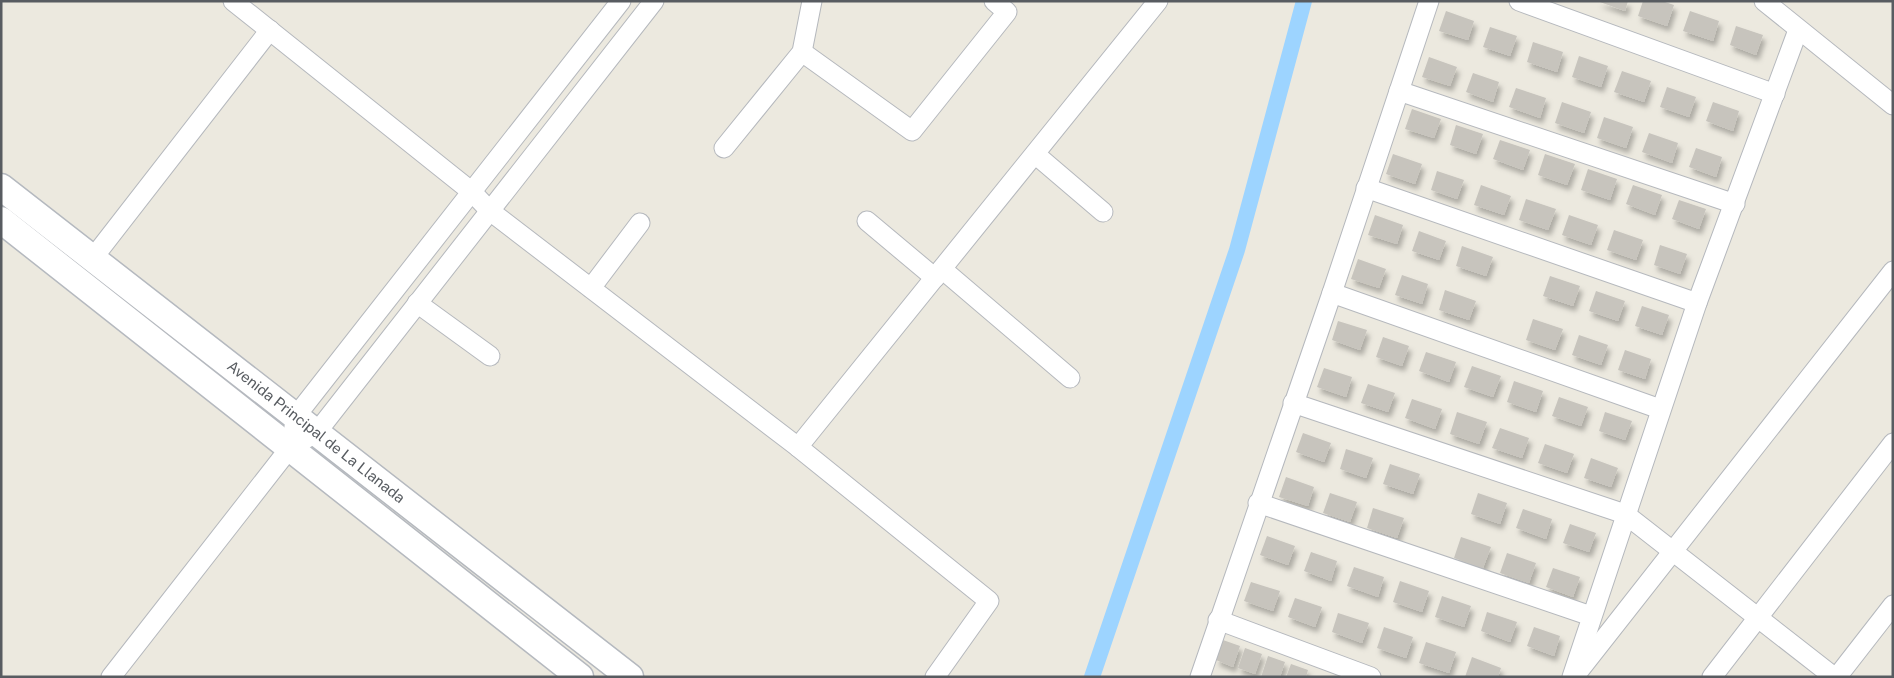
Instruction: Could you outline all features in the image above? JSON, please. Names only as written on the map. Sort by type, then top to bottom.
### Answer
[{"type":"main road","name":"Avenida Principal de La Llanada","points":[[1,186],[630,677]]},
{"type":"main road","name":"Avenida Principal de La Llanada","points":[[1,220],[580,677]]},
{"type":"street","points":[[234,1],[472,192],[490,211],[798,447],[989,601],[935,677]]},
{"type":"street","points":[[290,449],[296,416],[622,1]]},
{"type":"street","points":[[111,677],[290,449],[316,432],[654,1]]},
{"type":"street","points":[[724,148],[802,52],[812,1]]},
{"type":"street","points":[[802,52],[912,131],[1007,12],[994,1]]},
{"type":"street","points":[[798,447],[1158,1]]},
{"type":"street","points":[[1200,677],[1258,503],[1332,293],[1429,1]]},
{"type":"street","points":[[1519,1],[1775,94]]},
{"type":"street","points":[[1764,1],[1893,105]]},
{"type":"street","points":[[92,258],[270,30]]},
{"type":"street","points":[[1573,677],[1591,616],[1660,409],[1798,30]]},
{"type":"street","points":[[1399,91],[1735,204]]},
{"type":"street","points":[[1035,154],[1103,212]]},
{"type":"street","points":[[1366,188],[1697,303]]},
{"type":"street","points":[[867,221],[938,274],[1070,378]]},
{"type":"street","points":[[591,288],[640,223]]},
{"type":"street","points":[[1573,677],[1893,271]]},
{"type":"street","points":[[1332,293],[1660,409]]},
{"type":"street","points":[[417,303],[490,356]]},
{"type":"street","points":[[1293,404],[1625,514],[1835,677],[1893,605]]},
{"type":"street","points":[[1712,677],[1893,443]]},
{"type":"street","points":[[1258,503],[1591,616]]},
{"type":"street","points":[[1218,620],[1371,677]]},
{"type":"building","points":[[1597,1],[1628,1],[1625,11]]},
{"type":"building","points":[[1643,1],[1662,1],[1674,5],[1667,26],[1638,16]]},
{"type":"building","points":[[1446,11],[1474,21],[1468,40],[1439,31]]},
{"type":"building","points":[[1690,11],[1719,21],[1713,41],[1683,31]]},
{"type":"building","points":[[1736,26],[1763,35],[1756,55],[1730,45]]},
{"type":"building","points":[[1490,27],[1517,36],[1510,56],[1483,47]]},
{"type":"building","points":[[1533,42],[1563,52],[1557,72],[1527,62]]},
{"type":"building","points":[[1579,56],[1608,66],[1601,87],[1572,77]]},
{"type":"building","points":[[1429,57],[1457,67],[1450,86],[1422,77]]},
{"type":"building","points":[[1622,71],[1651,81],[1644,102],[1614,92]]},
{"type":"building","points":[[1473,73],[1499,82],[1493,102],[1466,92]]},
{"type":"building","points":[[1667,87],[1696,97],[1689,117],[1660,107]]},
{"type":"building","points":[[1516,88],[1546,98],[1540,118],[1509,107]]},
{"type":"building","points":[[1562,102],[1591,112],[1584,133],[1555,123]]},
{"type":"building","points":[[1713,102],[1739,111],[1733,131],[1706,121]]},
{"type":"building","points":[[1412,109],[1441,119],[1434,138],[1405,129]]},
{"type":"building","points":[[1604,117],[1633,127],[1626,148],[1597,138]]},
{"type":"building","points":[[1456,125],[1483,134],[1476,154],[1450,145]]},
{"type":"building","points":[[1649,133],[1678,143],[1672,163],[1642,152]]},
{"type":"building","points":[[1500,140],[1530,150],[1523,170],[1493,159]]},
{"type":"building","points":[[1696,148],[1722,157],[1716,177],[1689,167]]},
{"type":"building","points":[[1393,154],[1422,164],[1415,184],[1386,174]]},
{"type":"building","points":[[1545,154],[1575,164],[1567,185],[1538,175]]},
{"type":"building","points":[[1588,169],[1617,179],[1610,200],[1581,190]]},
{"type":"building","points":[[1437,171],[1464,180],[1457,199],[1431,190]]},
{"type":"building","points":[[1481,185],[1511,196],[1504,215],[1474,205]]},
{"type":"building","points":[[1633,185],[1662,195],[1655,215],[1626,204]]},
{"type":"building","points":[[1526,199],[1556,209],[1548,230],[1519,220]]},
{"type":"building","points":[[1679,200],[1706,209],[1699,229],[1672,219]]},
{"type":"building","points":[[1375,215],[1403,225],[1397,244],[1368,235]]},
{"type":"building","points":[[1569,215],[1598,225],[1591,245],[1562,235]]},
{"type":"building","points":[[1614,230],[1643,240],[1636,260],[1607,250]]},
{"type":"building","points":[[1419,231],[1446,241],[1439,260],[1412,251]]},
{"type":"building","points":[[1660,245],[1687,254],[1680,274],[1654,265]]},
{"type":"building","points":[[1462,246],[1493,257],[1486,276],[1456,266]]},
{"type":"building","points":[[1358,259],[1386,269],[1379,288],[1351,279]]},
{"type":"building","points":[[1402,275],[1428,284],[1422,304],[1395,295]]},
{"type":"building","points":[[1550,276],[1580,286],[1573,306],[1543,296]]},
{"type":"building","points":[[1445,290],[1476,301],[1469,320],[1439,310]]},
{"type":"building","points":[[1596,291],[1625,301],[1618,321],[1589,311]]},
{"type":"building","points":[[1642,306],[1669,315],[1662,335],[1635,326]]},
{"type":"building","points":[[1533,319],[1563,329],[1555,350],[1526,340]]},
{"type":"building","points":[[1338,321],[1367,330],[1360,350],[1332,340]]},
{"type":"building","points":[[1579,335],[1608,345],[1601,365],[1572,355]]},
{"type":"building","points":[[1383,337],[1409,346],[1402,366],[1376,357]]},
{"type":"building","points":[[1625,350],[1651,359],[1645,379],[1618,370]]},
{"type":"building","points":[[1426,352],[1456,362],[1449,382],[1419,371]]},
{"type":"building","points":[[1472,366],[1501,376],[1493,397],[1464,387]]},
{"type":"building","points":[[1324,368],[1352,377],[1346,397],[1317,387]]},
{"type":"building","points":[[1514,381],[1543,391],[1536,412],[1507,402]]},
{"type":"building","points":[[1368,384],[1395,393],[1388,412],[1361,403]]},
{"type":"building","points":[[1559,397],[1588,407],[1581,426],[1552,416]]},
{"type":"building","points":[[1412,399],[1442,409],[1435,429],[1405,418]]},
{"type":"building","points":[[1457,412],[1487,422],[1479,444],[1450,434]]},
{"type":"building","points":[[1605,412],[1632,421],[1625,440],[1599,431]]},
{"type":"building","points":[[1500,428],[1529,438],[1522,458],[1492,448]]},
{"type":"building","points":[[1303,433],[1331,443],[1324,462],[1296,452]]},
{"type":"building","points":[[1545,444],[1574,454],[1567,473],[1538,463]]},
{"type":"building","points":[[1346,449],[1373,458],[1366,478],[1340,469]]},
{"type":"building","points":[[1591,458],[1618,468],[1611,487],[1584,478]]},
{"type":"building","points":[[1390,464],[1420,474],[1413,494],[1383,484]]},
{"type":"building","points":[[1286,477],[1314,487],[1308,506],[1279,497]]},
{"type":"building","points":[[1330,493],[1357,502],[1350,522],[1323,513]]},
{"type":"building","points":[[1478,493],[1507,503],[1500,524],[1471,514]]},
{"type":"building","points":[[1373,508],[1404,518],[1397,538],[1367,528]]},
{"type":"building","points":[[1523,509],[1552,519],[1546,539],[1516,528]]},
{"type":"building","points":[[1570,524],[1596,533],[1589,552],[1563,543]]},
{"type":"building","points":[[1267,536],[1295,546],[1288,565],[1260,555]]},
{"type":"building","points":[[1461,537],[1491,547],[1483,568],[1454,558]]},
{"type":"building","points":[[1311,552],[1337,561],[1331,581],[1304,571]]},
{"type":"building","points":[[1507,553],[1536,563],[1529,583],[1500,573]]},
{"type":"building","points":[[1354,567],[1384,577],[1378,597],[1347,586]]},
{"type":"building","points":[[1553,568],[1580,577],[1573,597],[1546,587]]},
{"type":"building","points":[[1400,581],[1429,591],[1422,612],[1393,602]]},
{"type":"building","points":[[1251,582],[1280,591],[1273,611],[1244,601]]},
{"type":"building","points":[[1442,596],[1471,606],[1464,627],[1435,617]]},
{"type":"building","points":[[1295,598],[1322,607],[1315,627],[1288,617]]},
{"type":"building","points":[[1487,612],[1517,622],[1510,642],[1481,631]]},
{"type":"building","points":[[1338,613],[1369,623],[1362,643],[1332,632]]},
{"type":"building","points":[[1384,627],[1413,637],[1406,658],[1377,648]]},
{"type":"building","points":[[1534,627],[1560,636],[1554,656],[1527,646]]},
{"type":"building","points":[[1223,640],[1240,646],[1233,667],[1216,660]]},
{"type":"building","points":[[1426,642],[1456,652],[1449,673],[1419,663]]},
{"type":"building","points":[[1245,648],[1262,654],[1255,674],[1238,668]]},
{"type":"building","points":[[1268,656],[1285,662],[1280,677],[1261,677]]},
{"type":"building","points":[[1472,657],[1501,668],[1498,677],[1465,677]]},
{"type":"building","points":[[1291,664],[1308,670],[1306,677],[1286,677]]},
{"type":"waterway","points":[[1092,677],[1237,250],[1304,1]]}]
